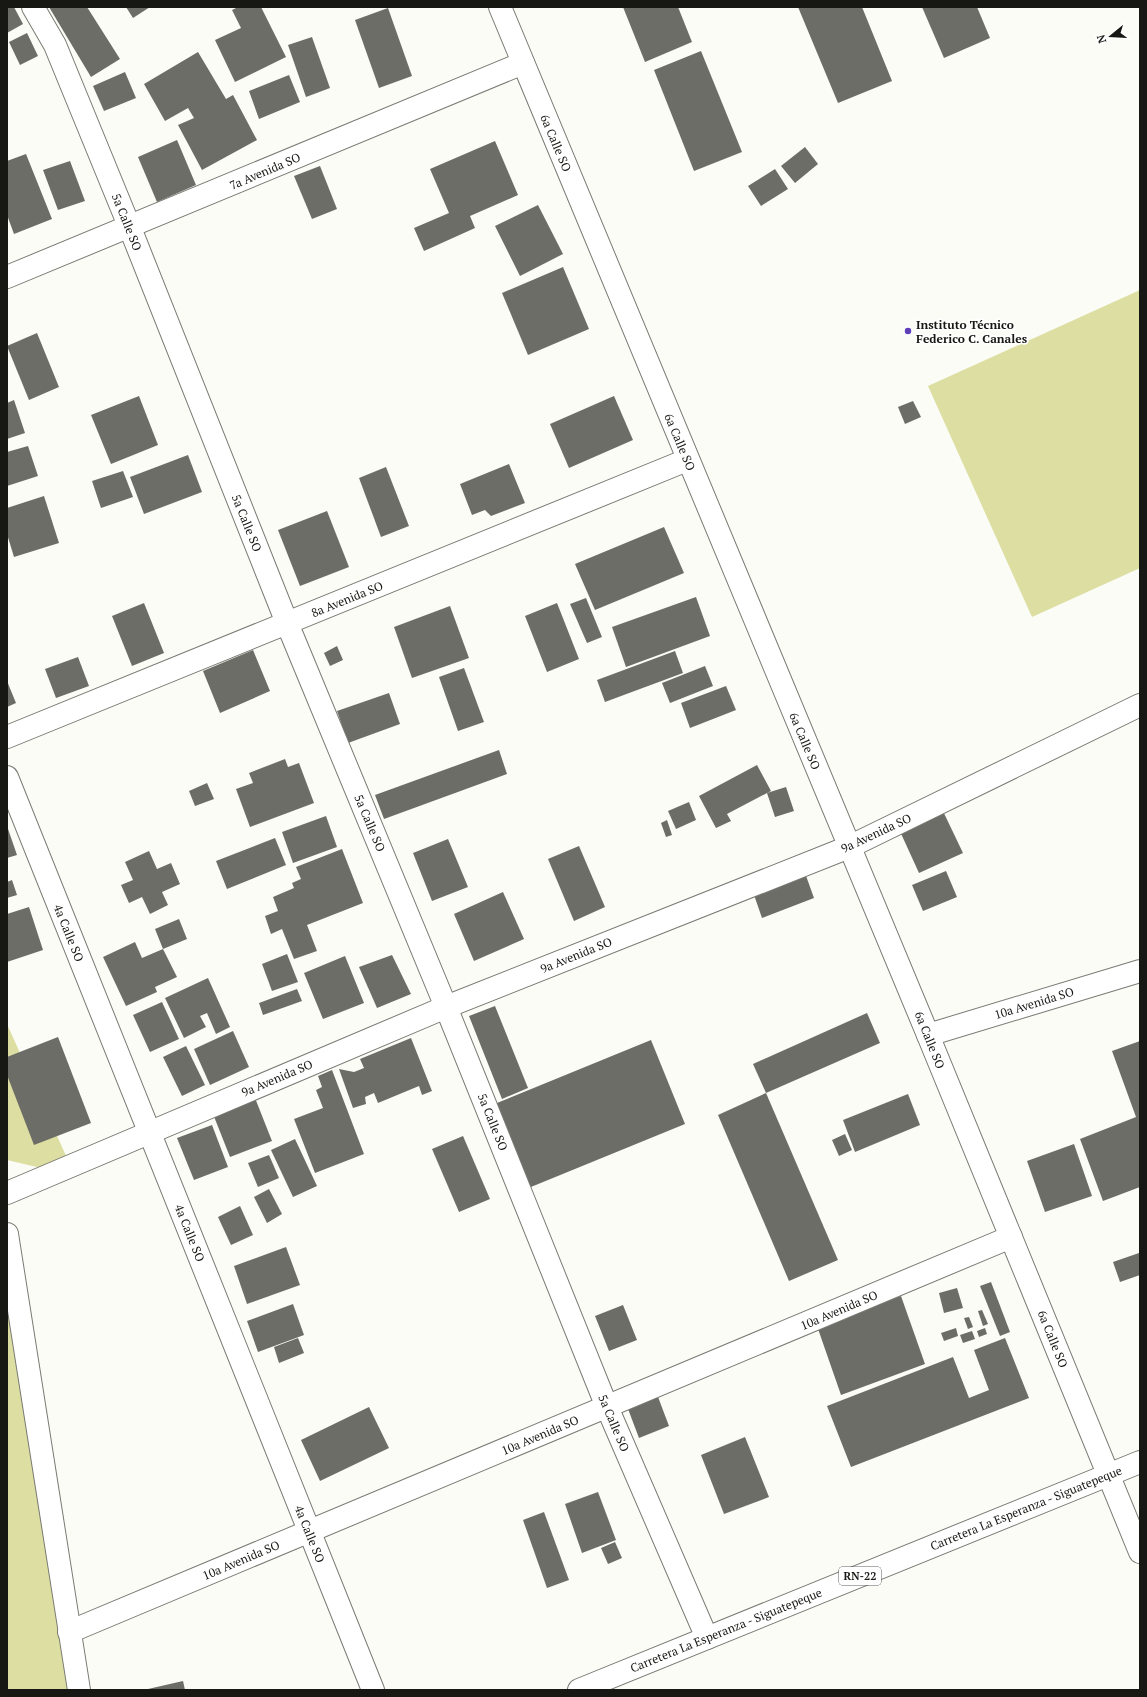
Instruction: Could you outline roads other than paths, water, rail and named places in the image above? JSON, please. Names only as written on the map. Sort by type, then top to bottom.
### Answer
[{"type":"street","name":"5a Calle SO","points":[[33,7],[55,45],[130,228],[287,623],[446,1006],[607,1407],[707,1638]]},
{"type":"street","name":"6a Calle SO","points":[[500,7],[928,1035],[1140,1552]]},
{"type":"street","name":"7a Avenida SO","points":[[7,278],[523,63]]},
{"type":"street","name":"8a Avenida SO","points":[[7,737],[688,460]]},
{"type":"street","name":"9a Avenida SO","points":[[7,1193],[446,1006],[849,847],[1140,705]]},
{"type":"street","name":"4a Calle SO","points":[[7,777],[373,1690]]},
{"type":"street","name":"10a Avenida SO","points":[[928,1035],[1140,971]]},
{"type":"street","points":[[7,1234],[79,1690]]},
{"type":"street","name":"10a Avenida SO","points":[[69,1632],[1011,1237]]},
{"type":"street","name":"Carretera La Esperanza - Siguatepeque","points":[[579,1690],[1140,1462]]},
{"type":"place","name":"Instituto Técnico Federico C. Canales","points":[[908,331]]}]
